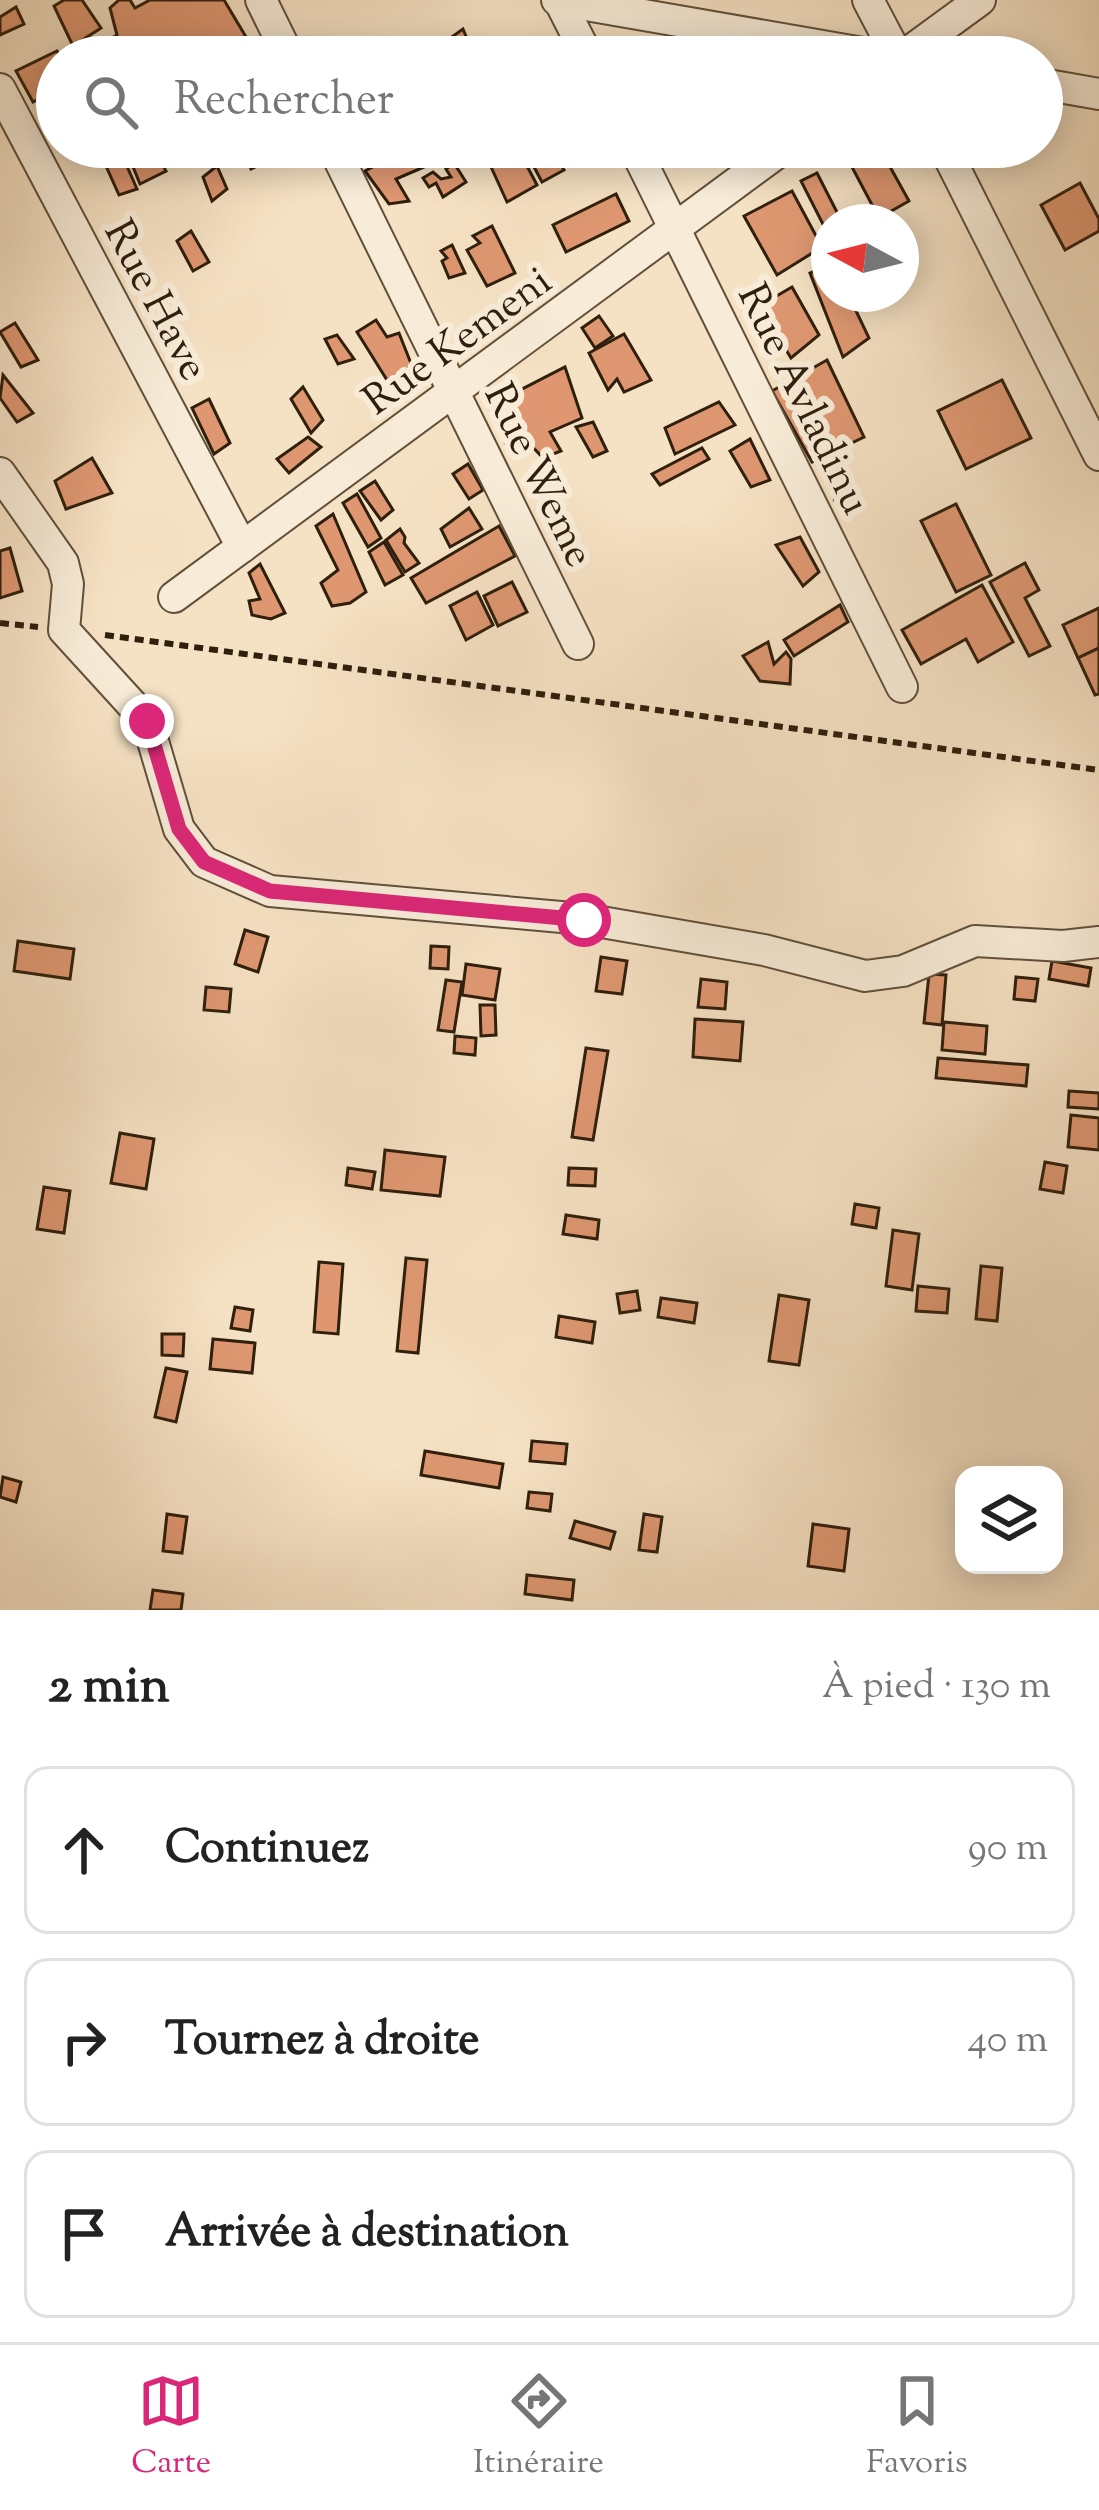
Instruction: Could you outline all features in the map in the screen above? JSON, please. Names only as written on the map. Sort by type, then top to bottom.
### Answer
[{"type":"street","points":[[261,0],[279,36]]},
{"type":"street","points":[[558,0],[577,36]]},
{"type":"street","points":[[558,0],[765,36]]},
{"type":"street","points":[[868,0],[888,36]]},
{"type":"street","points":[[929,36],[980,0]]},
{"type":"street","points":[[1063,88],[1099,94]]},
{"type":"street","name":"Rue Have","points":[[0,89],[36,157]]},
{"type":"street","name":"Rue Have","points":[[42,168],[242,547]]},
{"type":"street","name":"Rue Weme","points":[[343,168],[578,644]]},
{"type":"street","name":"Rue Avladinu","points":[[645,168],[902,687]]},
{"type":"street","name":"Rue Kemeni","points":[[174,597],[757,168]]},
{"type":"street","points":[[955,168],[1099,455]]},
{"type":"street","points":[[0,473],[63,563],[68,584],[64,630],[147,721],[179,829],[204,862],[270,891],[607,923],[764,950],[865,976],[903,971],[975,941],[1063,946],[1099,942]]},
{"type":"path","points":[[0,623],[163,640],[1099,770]]},
{"type":"building","points":[[64,0],[82,0],[101,28],[89,36],[68,36],[54,6]]},
{"type":"building","points":[[119,0],[130,0],[135,8],[150,0],[224,0],[245,36],[115,36],[110,8]]},
{"type":"building","points":[[16,7],[24,24],[0,35],[0,17]]},
{"type":"building","points":[[36,61],[36,100],[33,102],[16,71]]},
{"type":"building","points":[[107,168],[128,168],[137,189],[119,195]]},
{"type":"building","points":[[134,168],[164,168],[166,171],[140,184]]},
{"type":"building","points":[[218,168],[227,189],[212,201],[203,177]]},
{"type":"building","points":[[422,168],[396,179],[409,201],[389,204],[365,171]]},
{"type":"building","points":[[457,168],[466,182],[443,197],[436,183],[429,187],[423,178],[433,172],[441,179],[451,177],[446,169]]},
{"type":"building","points":[[492,168],[528,168],[537,185],[507,202]]},
{"type":"building","points":[[535,168],[563,168],[564,170],[542,182]]},
{"type":"building","points":[[852,168],[891,168],[909,201],[872,204]]},
{"type":"building","points":[[817,173],[833,204],[813,204],[801,181]]},
{"type":"building","points":[[1080,183],[1099,219],[1099,231],[1065,250],[1041,205]]},
{"type":"building","points":[[792,191],[811,226],[811,254],[777,275],[744,216]]},
{"type":"building","points":[[616,194],[629,221],[566,252],[553,225]]},
{"type":"building","points":[[492,226],[515,273],[487,286],[467,250],[480,243],[473,236]]},
{"type":"building","points":[[191,231],[209,262],[193,271],[177,241]]},
{"type":"building","points":[[452,245],[465,273],[449,278],[442,261],[447,258],[441,251]]},
{"type":"building","points":[[792,287],[819,335],[791,358],[783,345],[773,351],[751,311]]},
{"type":"building","points":[[825,312],[857,312],[869,338],[843,357]]},
{"type":"building","points":[[599,316],[613,336],[595,348],[582,328]]},
{"type":"building","points":[[376,320],[387,337],[399,333],[412,366],[387,380],[357,332]]},
{"type":"building","points":[[15,323],[38,360],[21,367],[0,332]]},
{"type":"building","points":[[624,334],[651,380],[624,392],[617,379],[608,390],[589,353]]},
{"type":"building","points":[[337,335],[354,359],[338,364],[325,339]]},
{"type":"building","points":[[827,360],[864,437],[812,462],[772,391]]},
{"type":"building","points":[[565,367],[582,418],[550,432],[561,451],[543,458],[528,442],[508,449],[489,406]]},
{"type":"building","points":[[3,375],[33,413],[17,422],[0,398]]},
{"type":"building","points":[[1002,380],[1031,438],[966,469],[938,411]]},
{"type":"building","points":[[303,387],[323,420],[311,433],[291,399]]},
{"type":"building","points":[[209,399],[230,443],[214,454],[192,408]]},
{"type":"building","points":[[719,402],[735,425],[675,454],[665,428]]},
{"type":"building","points":[[593,422],[607,451],[593,457],[576,427]]},
{"type":"building","points":[[308,437],[321,447],[289,473],[277,459]]},
{"type":"building","points":[[750,439],[770,480],[751,487],[730,451]]},
{"type":"building","points":[[702,448],[709,459],[660,485],[652,474]]},
{"type":"building","points":[[92,458],[112,493],[66,509],[55,481]]},
{"type":"building","points":[[468,464],[483,490],[469,499],[453,474]]},
{"type":"building","points":[[833,464],[849,497],[836,503],[820,468]]},
{"type":"building","points":[[375,481],[393,510],[381,520],[360,491]]},
{"type":"building","points":[[357,494],[381,538],[368,547],[343,503]]},
{"type":"building","points":[[956,504],[991,575],[956,592],[921,521]]},
{"type":"building","points":[[469,508],[482,529],[450,547],[441,529]]},
{"type":"building","points":[[333,514],[366,592],[350,603],[332,606],[321,583],[338,570],[316,526]]},
{"type":"building","points":[[499,526],[515,556],[426,603],[411,578]]},
{"type":"building","points":[[400,529],[419,563],[405,572],[386,540]]},
{"type":"building","points":[[800,537],[819,572],[803,586],[776,545]]},
{"type":"building","points":[[384,542],[403,575],[385,585],[369,552]]},
{"type":"building","points":[[10,548],[22,591],[0,598],[0,551]]},
{"type":"building","points":[[1025,563],[1039,590],[1025,598],[1050,646],[1029,656],[990,582]]},
{"type":"building","points":[[260,564],[285,613],[271,619],[252,615],[249,601],[260,599],[249,573]]},
{"type":"building","points":[[512,582],[527,612],[498,626],[484,596]]},
{"type":"building","points":[[982,585],[1013,642],[978,662],[966,639],[921,664],[902,630]]},
{"type":"building","points":[[477,592],[493,625],[466,640],[450,606]]},
{"type":"building","points":[[840,605],[848,622],[794,656],[784,640]]},
{"type":"building","points":[[1099,608],[1099,648],[1078,658],[1063,625]]},
{"type":"building","points":[[768,642],[774,664],[786,652],[791,659],[790,684],[760,681],[743,656]]},
{"type":"building","points":[[1099,648],[1099,694],[1095,695],[1078,658]]},
{"type":"building","points":[[245,930],[268,937],[258,972],[235,964]]},
{"type":"building","points":[[18,941],[74,949],[70,979],[14,971]]},
{"type":"building","points":[[431,946],[449,947],[448,969],[430,968]]},
{"type":"building","points":[[601,957],[627,961],[622,994],[596,991]]},
{"type":"building","points":[[1052,961],[1091,968],[1088,986],[1049,979]]},
{"type":"building","points":[[466,964],[500,969],[495,1000],[462,995]]},
{"type":"building","points":[[929,974],[946,975],[942,1025],[924,1023]]},
{"type":"building","points":[[1016,977],[1038,979],[1035,1001],[1014,999]]},
{"type":"building","points":[[701,979],[727,982],[725,1009],[698,1007]]},
{"type":"building","points":[[446,980],[462,982],[454,1032],[438,1030]]},
{"type":"building","points":[[206,987],[231,989],[229,1012],[204,1010]]},
{"type":"building","points":[[480,1005],[495,1005],[496,1035],[481,1036]]},
{"type":"building","points":[[695,1019],[743,1022],[740,1061],[693,1057]]},
{"type":"building","points":[[944,1022],[987,1026],[985,1054],[942,1050]]},
{"type":"building","points":[[455,1036],[476,1038],[475,1055],[454,1053]]},
{"type":"building","points":[[586,1048],[608,1051],[593,1140],[572,1137]]},
{"type":"building","points":[[938,1058],[1028,1065],[1026,1086],[936,1078]]},
{"type":"building","points":[[1069,1091],[1099,1093],[1099,1109],[1068,1107]]},
{"type":"building","points":[[1071,1115],[1099,1118],[1099,1150],[1068,1147]]},
{"type":"building","points":[[120,1133],[154,1139],[146,1189],[111,1183]]},
{"type":"building","points":[[385,1150],[445,1157],[440,1196],[381,1190]]},
{"type":"building","points":[[1045,1162],[1067,1166],[1063,1193],[1040,1189]]},
{"type":"building","points":[[348,1168],[375,1172],[372,1189],[346,1185]]},
{"type":"building","points":[[569,1168],[596,1169],[595,1186],[568,1185]]},
{"type":"building","points":[[44,1187],[70,1191],[64,1233],[37,1229]]},
{"type":"building","points":[[855,1204],[879,1208],[876,1228],[852,1224]]},
{"type":"building","points":[[566,1215],[599,1220],[597,1239],[563,1234]]},
{"type":"building","points":[[893,1230],[919,1234],[912,1290],[886,1286]]},
{"type":"building","points":[[406,1258],[427,1260],[418,1353],[397,1351]]},
{"type":"building","points":[[319,1262],[343,1264],[338,1334],[314,1332]]},
{"type":"building","points":[[981,1266],[1002,1268],[997,1321],[976,1319]]},
{"type":"building","points":[[918,1286],[949,1289],[947,1313],[916,1311]]},
{"type":"building","points":[[637,1291],[640,1310],[620,1313],[617,1294]]},
{"type":"building","points":[[779,1295],[809,1300],[799,1365],[769,1361]]},
{"type":"building","points":[[661,1298],[697,1303],[694,1323],[658,1317]]},
{"type":"building","points":[[235,1307],[253,1310],[250,1331],[231,1328]]},
{"type":"building","points":[[559,1316],[595,1322],[592,1343],[556,1337]]},
{"type":"building","points":[[162,1334],[184,1334],[183,1356],[162,1355]]},
{"type":"building","points":[[213,1339],[255,1343],[252,1373],[210,1369]]},
{"type":"building","points":[[166,1368],[187,1372],[176,1422],[155,1417]]},
{"type":"building","points":[[532,1441],[567,1444],[565,1464],[530,1461]]},
{"type":"building","points":[[425,1451],[503,1464],[499,1488],[421,1475]]},
{"type":"building","points":[[3,1477],[21,1482],[16,1502],[0,1497]]},
{"type":"building","points":[[529,1492],[552,1494],[550,1511],[527,1508]]},
{"type":"building","points":[[167,1514],[187,1517],[182,1553],[163,1551]]},
{"type":"building","points":[[644,1514],[662,1517],[657,1552],[639,1550]]},
{"type":"building","points":[[575,1521],[615,1532],[610,1549],[570,1538]]},
{"type":"building","points":[[813,1524],[849,1529],[844,1571],[808,1566]]},
{"type":"building","points":[[527,1575],[574,1580],[572,1600],[525,1594]]},
{"type":"building","points":[[153,1590],[183,1594],[181,1610],[150,1610]]},
{"type":"route","points":[[147,721],[179,829],[204,862],[270,891],[584,920]]}]
